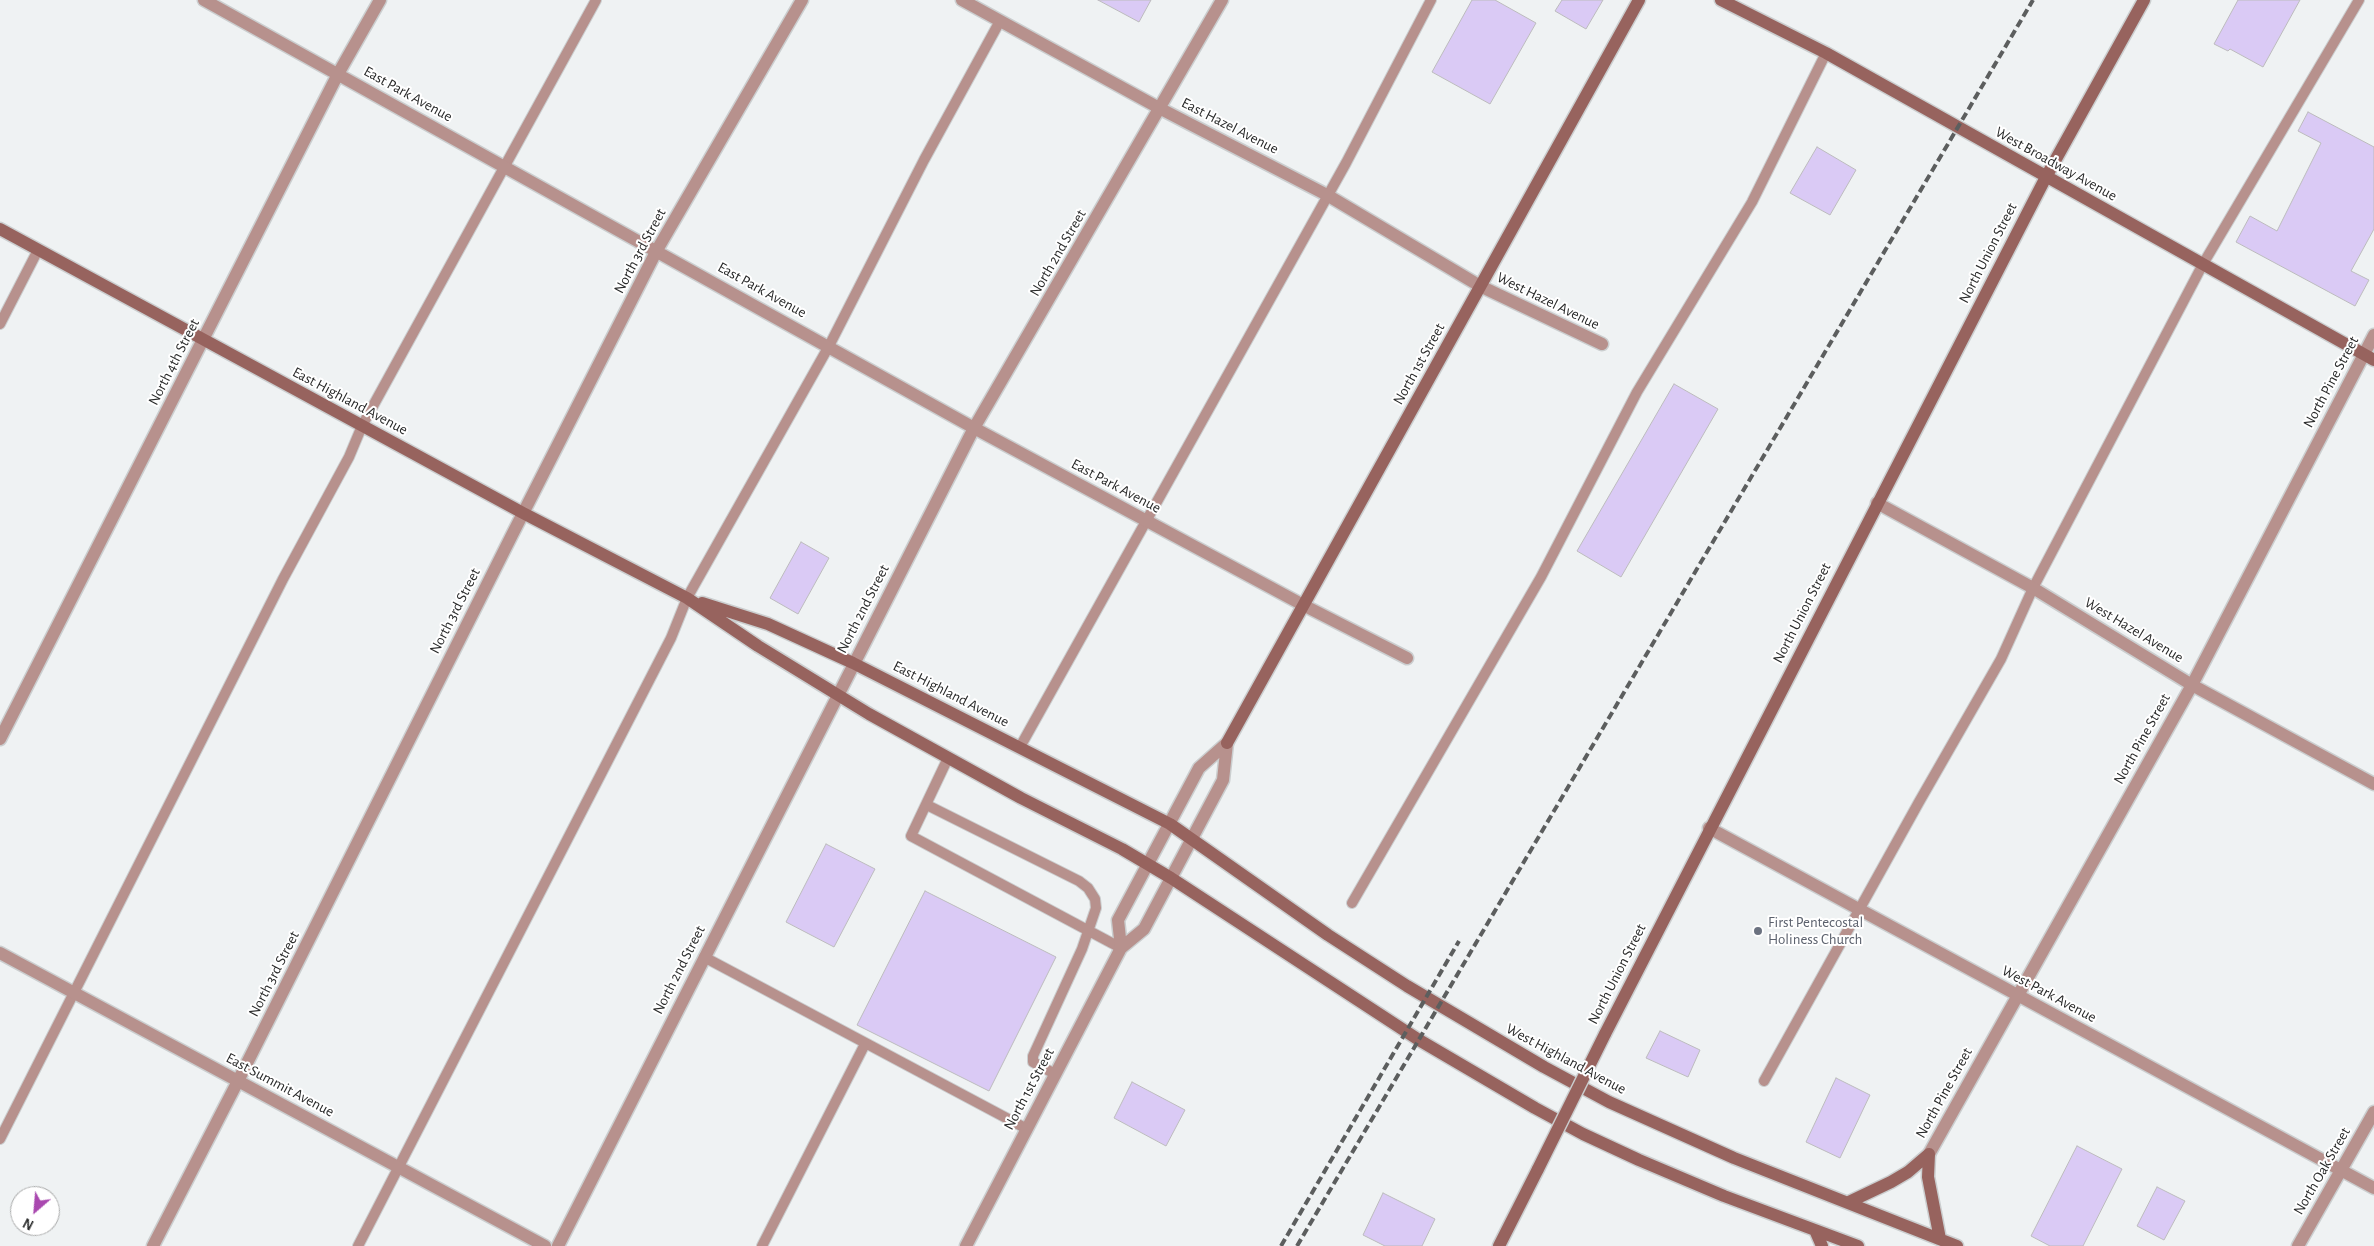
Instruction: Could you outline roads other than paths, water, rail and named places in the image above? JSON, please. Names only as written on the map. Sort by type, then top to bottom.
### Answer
[{"type":"main road","name":"North 1st Street","points":[[1227,743],[1305,606],[1639,0]]},
{"type":"main road","name":"West Broadway Avenue","points":[[1721,0],[1826,53],[2369,357]]},
{"type":"main road","name":"North Union Street","points":[[1498,1246],[1709,828],[2046,177],[2144,0]]},
{"type":"main road","name":"East Highland Avenue","points":[[0,229],[523,513],[688,598],[837,695],[948,758],[1148,865]]},
{"type":"main road","name":"East Highland Avenue","points":[[688,598],[768,624],[853,663],[1170,824],[1192,839]]},
{"type":"main road","name":"West Highland Avenue","points":[[1192,839],[1328,934],[1407,986],[1544,1068],[1666,1129],[1957,1246]]},
{"type":"main road","points":[[1148,865],[1171,878],[1418,1040],[1582,1134],[1724,1196],[1858,1246]]},
{"type":"main road","points":[[1849,1202],[1908,1172],[1928,1154]]},
{"type":"main road","points":[[1928,1154],[1929,1184],[1940,1239]]},
{"type":"main road","points":[[1815,1230],[1822,1246]]},
{"type":"street","name":"East Park Avenue","points":[[204,0],[657,250],[974,428],[1305,606]]},
{"type":"street","name":"North 4th Street","points":[[0,739],[338,74],[380,0]]},
{"type":"street","name":"North 3rd Street","points":[[153,1246],[657,250],[802,0]]},
{"type":"street","name":"East Hazel Avenue","points":[[962,0],[1161,109],[1327,195],[1480,286]]},
{"type":"street","name":"North 2nd Street","points":[[558,1246],[974,428],[1161,109],[1222,0]]},
{"type":"street","name":"West Hazel Avenue","points":[[1480,286],[1602,344]]},
{"type":"street","name":"North Pine Street","points":[[1928,1154],[2192,685],[2369,357],[2374,335]]},
{"type":"street","name":"West Hazel Avenue","points":[[1877,503],[2033,588],[2192,685],[2374,784]]},
{"type":"street","points":[[1305,606],[1407,658]]},
{"type":"street","name":"North 1st Street","points":[[1121,948],[1118,920],[1200,768],[1227,743]]},
{"type":"street","name":"North 1st Street","points":[[966,1246],[1121,948],[1144,929],[1223,780],[1227,743]]},
{"type":"street","name":"West Park Avenue","points":[[1709,828],[2374,1188]]},
{"type":"street","name":"East Summit Avenue","points":[[0,953],[545,1246]]},
{"type":"street","name":"North Oak Street","points":[[2298,1246],[2374,1112]]},
{"type":"lane","points":[[0,1139],[283,579],[349,457],[362,426],[596,0]]},
{"type":"lane","points":[[1020,747],[1327,195],[1431,0]]},
{"type":"lane","points":[[1764,1081],[2001,659],[2033,588],[2203,264],[2359,0]]},
{"type":"lane","points":[[358,1246],[670,638],[688,598],[828,346],[924,160],[1000,21]]},
{"type":"lane","points":[[1352,903],[1541,578],[1637,392],[1752,202],[1826,53]]},
{"type":"lane","points":[[0,324],[38,250]]},
{"type":"lane","points":[[948,758],[911,836],[1121,948]]},
{"type":"lane","points":[[927,805],[1079,881],[1088,888],[1095,899],[1096,908],[1088,931],[1033,1056],[1033,1062],[1055,1074]]},
{"type":"lane","points":[[704,956],[1027,1129]]},
{"type":"lane","points":[[762,1246],[866,1044]]},
{"type":"railway","points":[[1297,1246],[2033,0]]},
{"type":"railway","points":[[1281,1246],[1459,941]]},
{"type":"place","name":"First Pentecostal Holiness Church","points":[[1758,931]]}]
